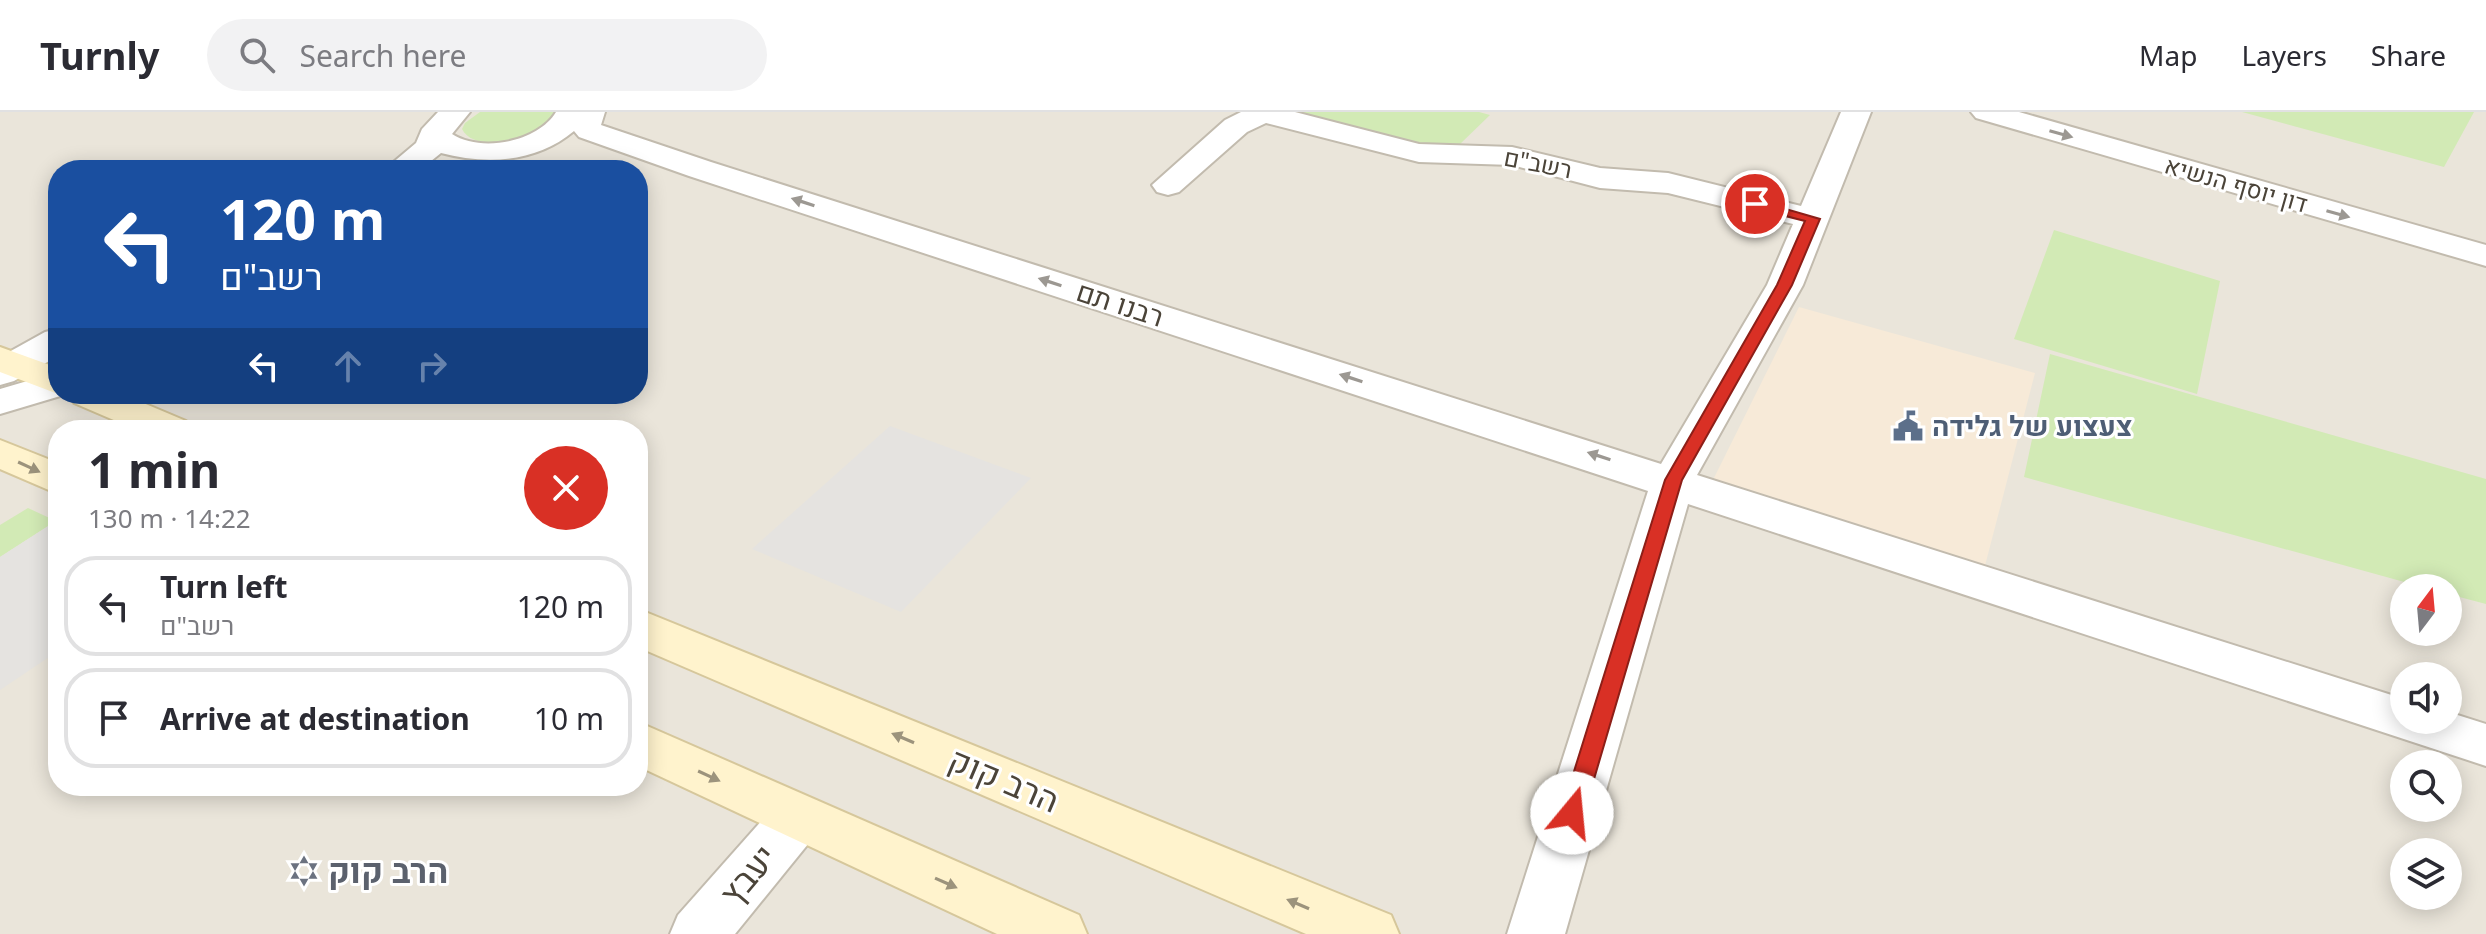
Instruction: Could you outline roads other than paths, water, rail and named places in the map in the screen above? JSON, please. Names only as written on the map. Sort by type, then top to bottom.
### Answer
[{"type":"main road","points":[[4,365],[48,380]]},
{"type":"main road","points":[[111,404],[149,420]]},
{"type":"main road","points":[[0,453],[48,475]]},
{"type":"main road","name":"הרב קוק","points":[[648,631],[1370,934]]},
{"type":"main road","points":[[648,748],[1058,934]]},
{"type":"street","points":[[1168,185],[1236,126],[1264,112]]},
{"type":"street","name":"רשב\"ם","points":[[1264,112],[1419,153],[1512,156],[1600,178],[1668,183],[1813,219]]},
{"type":"street","points":[[1536,934],[1673,480],[1777,299],[1813,219],[1836,153],[1856,112]]},
{"type":"street","name":"דון יוסף הנשיא","points":[[1986,112],[2486,256]]},
{"type":"street","points":[[480,160],[542,139],[577,114]]},
{"type":"street","name":"רבנו תם","points":[[577,114],[590,131],[604,136],[1673,480]]},
{"type":"street","points":[[438,123],[457,150],[475,152],[520,147]]},
{"type":"street","points":[[414,160],[427,150],[438,123]]},
{"type":"street","points":[[4,365],[48,345]]},
{"type":"street","points":[[0,402],[48,386]]},
{"type":"street","points":[[1673,480],[2390,714]]},
{"type":"street","points":[[2452,734],[2486,745]]},
{"type":"street","name":"יעבץ","points":[[699,934],[798,817]]},
{"type":"place","name":"צעצוע של גלידה","points":[[1908,426]]},
{"type":"place","name":"הרב קוק","points":[[304,871]]}]
